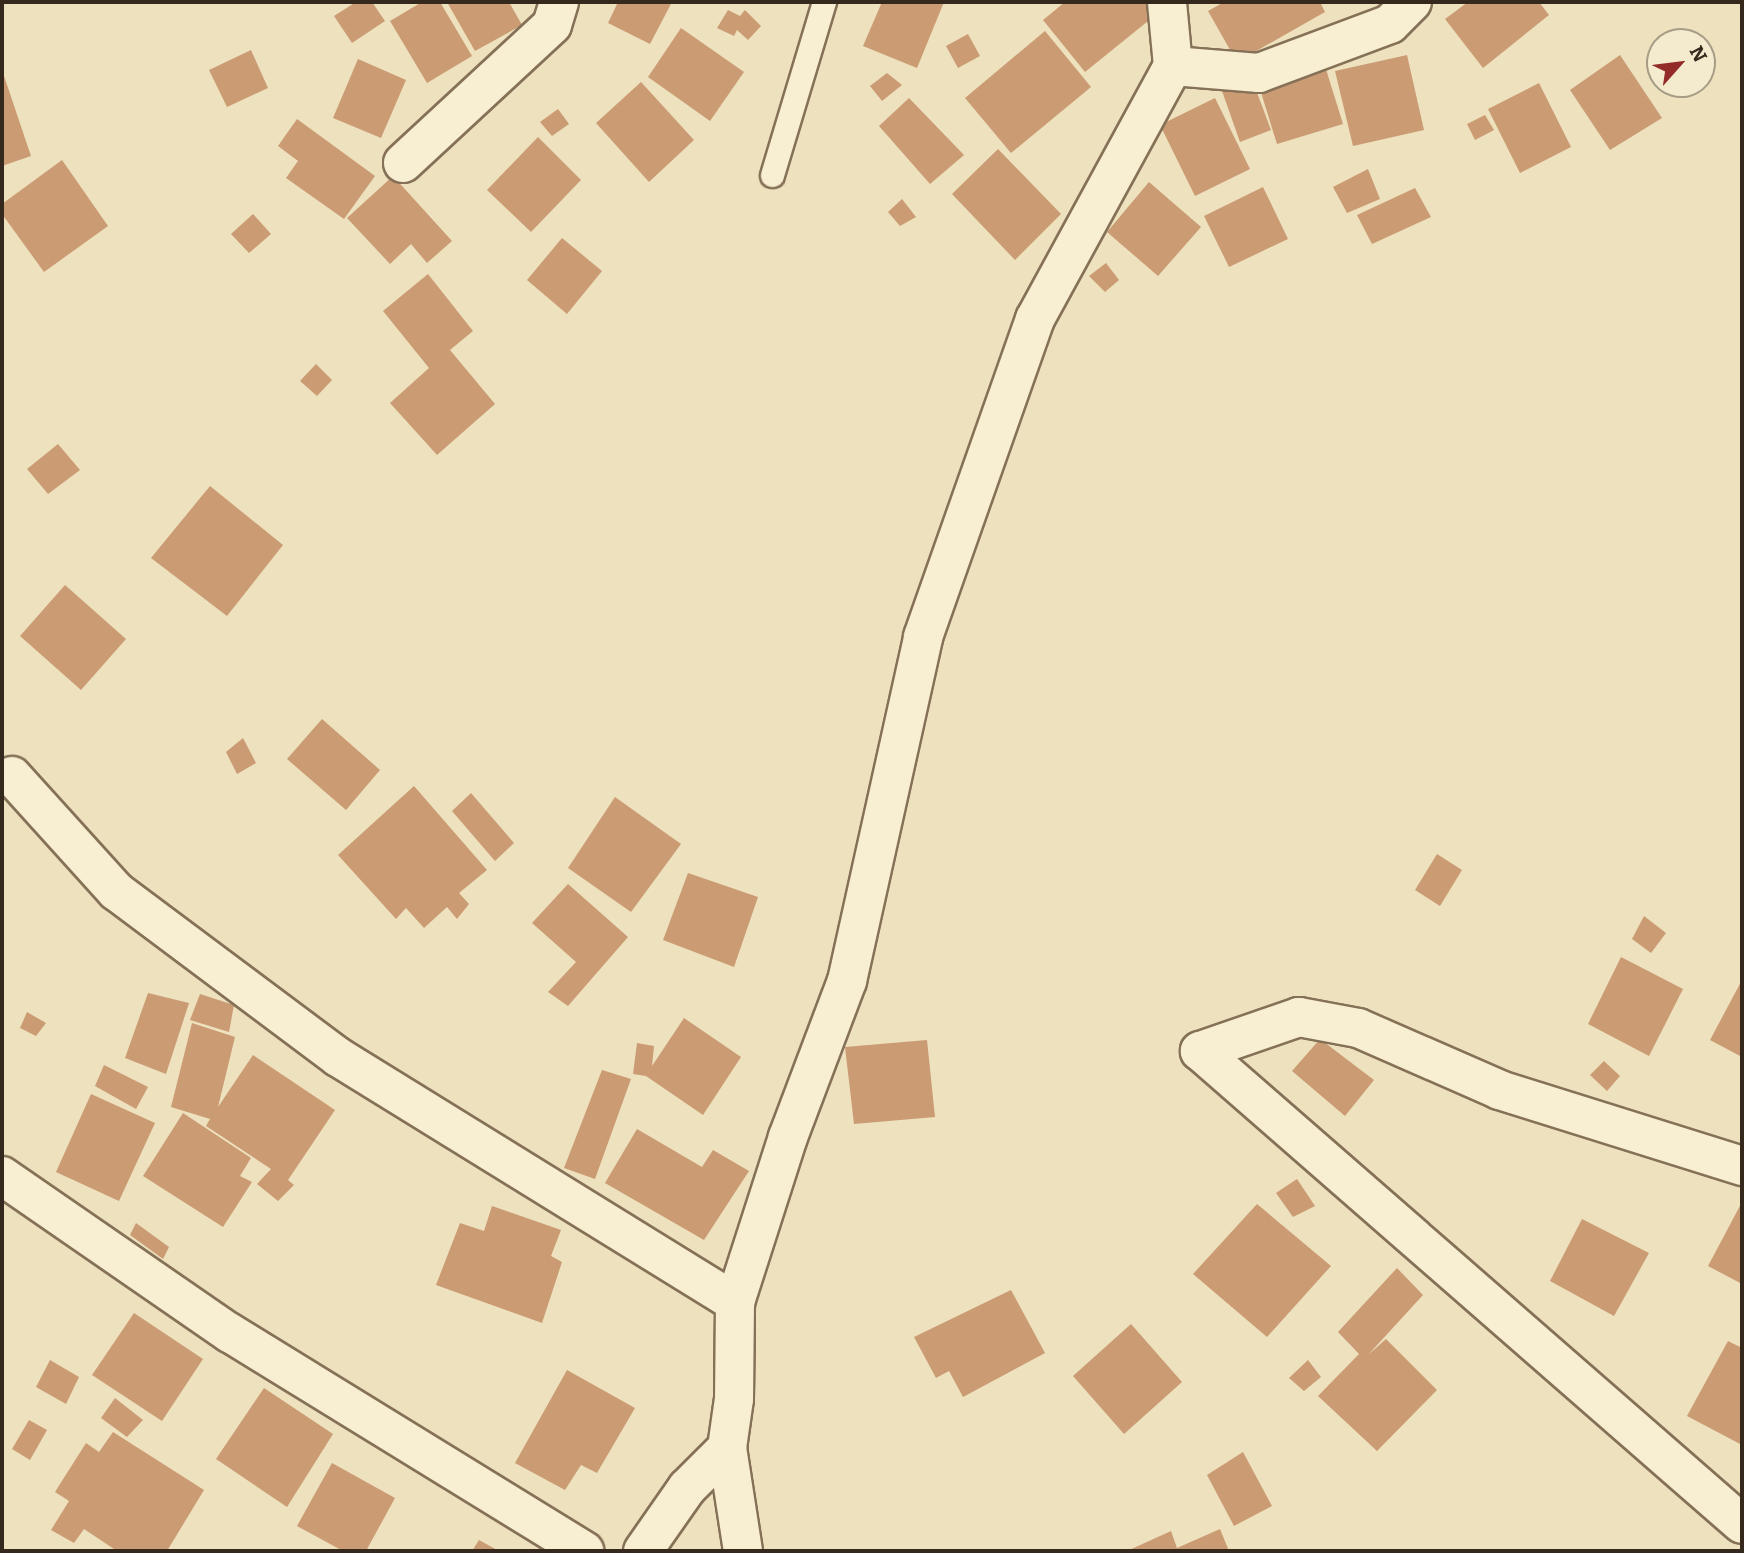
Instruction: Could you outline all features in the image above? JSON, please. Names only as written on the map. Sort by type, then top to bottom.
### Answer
[{"type":"street","points":[[404,163],[552,25],[559,2]]},
{"type":"street","points":[[743,1551],[727,1448],[734,1399],[735,1302],[788,1137],[847,981],[923,637],[1030,331],[1173,66],[1167,2]]},
{"type":"street","points":[[1173,66],[1259,73],[1390,24],[1412,2]]},
{"type":"street","points":[[12,776],[116,891],[338,1057],[735,1302]]},
{"type":"street","points":[[1742,1167],[1500,1090],[1358,1028],[1299,1017],[1200,1051],[1742,1524]]},
{"type":"street","points":[[2,1176],[230,1333],[584,1551]]},
{"type":"street","points":[[643,1551],[687,1488],[727,1448]]},
{"type":"lane","points":[[772,175],[824,2]]},
{"type":"building","points":[[356,2],[372,2],[385,21],[352,43],[334,16]]},
{"type":"building","points":[[422,2],[440,2],[472,56],[427,83],[390,21]]},
{"type":"building","points":[[447,2],[509,2],[522,25],[475,51]]},
{"type":"building","points":[[618,2],[672,2],[650,44],[608,23]]},
{"type":"building","points":[[882,2],[944,2],[917,68],[863,46]]},
{"type":"building","points":[[1065,2],[1149,2],[1158,13],[1085,72],[1043,20]]},
{"type":"building","points":[[1224,2],[1320,2],[1325,12],[1237,62],[1208,11]]},
{"type":"building","points":[[1468,2],[1539,2],[1549,15],[1483,68],[1445,19]]},
{"type":"building","points":[[728,10],[740,16],[745,10],[761,26],[748,40],[737,30],[734,36],[717,28]]},
{"type":"building","points":[[681,28],[744,72],[710,121],[648,77]]},
{"type":"building","points":[[1045,31],[1091,87],[1011,153],[965,98]]},
{"type":"building","points":[[968,34],[980,56],[958,68],[946,46]]},
{"type":"building","points":[[251,50],[268,88],[227,107],[209,70]]},
{"type":"building","points":[[1407,55],[1424,130],[1353,146],[1335,71]]},
{"type":"building","points":[[1620,55],[1646,98],[1662,118],[1610,150],[1570,90]]},
{"type":"building","points":[[358,59],[406,80],[381,138],[333,118]]},
{"type":"building","points":[[1325,66],[1343,124],[1277,144],[1259,86]]},
{"type":"building","points":[[2,70],[31,156],[2,166]]},
{"type":"building","points":[[887,73],[902,85],[882,101],[870,86]]},
{"type":"building","points":[[1252,79],[1271,130],[1240,142],[1222,91]]},
{"type":"building","points":[[641,82],[694,140],[649,182],[596,123]]},
{"type":"building","points":[[1539,83],[1571,147],[1520,173],[1488,109]]},
{"type":"building","points":[[909,98],[964,155],[930,184],[879,126]]},
{"type":"building","points":[[1215,98],[1250,169],[1195,196],[1160,125]]},
{"type":"building","points":[[558,109],[569,124],[552,136],[540,122]]},
{"type":"building","points":[[1485,115],[1494,130],[1475,140],[1467,124]]},
{"type":"building","points":[[297,119],[375,176],[344,219],[286,178],[298,161],[278,146]]},
{"type":"building","points":[[538,137],[581,180],[531,232],[487,190]]},
{"type":"building","points":[[998,149],[1061,214],[1015,260],[952,194]]},
{"type":"building","points":[[62,160],[108,226],[44,272],[2,214],[2,204]]},
{"type":"building","points":[[1368,169],[1380,199],[1347,213],[1333,187]]},
{"type":"building","points":[[393,176],[452,241],[427,263],[411,244],[390,264],[347,218]]},
{"type":"building","points":[[1149,182],[1201,227],[1158,276],[1107,232]]},
{"type":"building","points":[[1263,187],[1288,239],[1229,267],[1204,216]]},
{"type":"building","points":[[1415,188],[1431,217],[1372,244],[1357,215]]},
{"type":"building","points":[[902,199],[916,217],[900,226],[888,212]]},
{"type":"building","points":[[253,214],[271,234],[249,253],[231,234]]},
{"type":"building","points":[[562,238],[602,271],[567,314],[527,280]]},
{"type":"building","points":[[1106,263],[1119,280],[1105,292],[1089,276]]},
{"type":"building","points":[[428,274],[473,331],[450,350],[495,404],[437,455],[390,403],[429,368],[383,311]]},
{"type":"building","points":[[316,364],[332,380],[317,396],[300,381]]},
{"type":"building","points":[[58,444],[80,470],[48,494],[27,469]]},
{"type":"building","points":[[210,486],[283,545],[227,616],[151,558]]},
{"type":"building","points":[[65,585],[126,639],[81,690],[20,636]]},
{"type":"building","points":[[322,719],[380,770],[346,810],[287,759]]},
{"type":"building","points":[[243,738],[256,763],[237,774],[226,752]]},
{"type":"building","points":[[414,786],[487,870],[459,893],[469,904],[457,919],[447,907],[424,928],[406,908],[396,919],[338,855]]},
{"type":"building","points":[[471,793],[514,843],[495,861],[452,811]]},
{"type":"building","points":[[615,797],[681,844],[631,912],[568,868]]},
{"type":"building","points":[[1437,854],[1462,870],[1440,906],[1415,890]]},
{"type":"building","points":[[688,873],[758,897],[734,967],[663,940]]},
{"type":"building","points":[[568,884],[628,937],[568,1006],[548,992],[576,962],[532,923]]},
{"type":"building","points":[[1644,916],[1666,933],[1651,953],[1632,939]]},
{"type":"building","points":[[1621,957],[1683,989],[1649,1056],[1588,1024]]},
{"type":"building","points":[[1742,980],[1742,1057],[1710,1040]]},
{"type":"building","points":[[148,993],[189,1003],[166,1074],[125,1058]]},
{"type":"building","points":[[200,994],[234,1005],[229,1032],[190,1020]]},
{"type":"building","points":[[27,1012],[46,1023],[36,1036],[20,1028]]},
{"type":"building","points":[[684,1018],[741,1057],[703,1115],[646,1076],[633,1074],[637,1043],[654,1046],[652,1066]]},
{"type":"building","points":[[192,1023],[235,1037],[218,1107],[253,1055],[335,1110],[288,1180],[294,1185],[278,1201],[257,1184],[271,1169],[206,1126],[210,1119],[171,1107]]},
{"type":"building","points":[[1320,1039],[1374,1080],[1345,1116],[1292,1071]]},
{"type":"building","points":[[927,1040],[935,1117],[854,1124],[845,1047]]},
{"type":"building","points":[[1604,1061],[1620,1076],[1607,1091],[1590,1075]]},
{"type":"building","points":[[104,1065],[148,1087],[136,1109],[95,1086]]},
{"type":"building","points":[[602,1070],[631,1079],[595,1179],[564,1168]]},
{"type":"building","points":[[91,1094],[155,1123],[119,1201],[56,1172]]},
{"type":"building","points":[[183,1113],[251,1158],[240,1176],[252,1182],[223,1227],[143,1176]]},
{"type":"building","points":[[637,1129],[702,1167],[713,1150],[749,1171],[704,1240],[605,1183]]},
{"type":"building","points":[[1297,1179],[1315,1206],[1293,1217],[1276,1193]]},
{"type":"building","points":[[1742,1202],[1742,1284],[1708,1266]]},
{"type":"building","points":[[1257,1204],[1331,1266],[1267,1337],[1193,1274]]},
{"type":"building","points":[[492,1206],[561,1230],[551,1256],[562,1262],[542,1323],[436,1285],[460,1223],[484,1231]]},
{"type":"building","points":[[1582,1219],[1649,1253],[1614,1316],[1550,1281]]},
{"type":"building","points":[[136,1223],[169,1247],[163,1259],[130,1235]]},
{"type":"building","points":[[1397,1268],[1423,1295],[1368,1355],[1386,1339],[1437,1390],[1377,1451],[1318,1396],[1359,1354],[1338,1332]]},
{"type":"building","points":[[1011,1290],[1045,1353],[963,1397],[949,1371],[936,1378],[914,1337]]},
{"type":"building","points":[[134,1313],[203,1359],[162,1421],[92,1375]]},
{"type":"building","points":[[1131,1324],[1182,1382],[1124,1434],[1073,1376]]},
{"type":"building","points":[[1728,1341],[1742,1348],[1742,1445],[1687,1416]]},
{"type":"building","points":[[50,1360],[79,1377],[66,1404],[36,1387]]},
{"type":"building","points":[[1308,1360],[1321,1377],[1304,1391],[1289,1378]]},
{"type":"building","points":[[567,1370],[635,1408],[597,1473],[581,1465],[565,1490],[515,1463]]},
{"type":"building","points":[[264,1388],[333,1434],[287,1507],[216,1459]]},
{"type":"building","points":[[115,1398],[143,1420],[127,1437],[101,1418]]},
{"type":"building","points":[[29,1420],[47,1430],[30,1460],[12,1449]]},
{"type":"building","points":[[113,1432],[204,1490],[167,1551],[117,1551],[84,1529],[74,1543],[51,1530],[69,1501],[55,1492],[86,1443],[99,1452]]},
{"type":"building","points":[[1243,1452],[1272,1506],[1234,1526],[1207,1475]]},
{"type":"building","points":[[332,1463],[395,1498],[366,1551],[343,1551],[297,1526]]},
{"type":"building","points":[[1220,1529],[1229,1551],[1127,1551],[1171,1531],[1177,1548]]},
{"type":"building","points":[[479,1540],[499,1551],[472,1551]]}]
